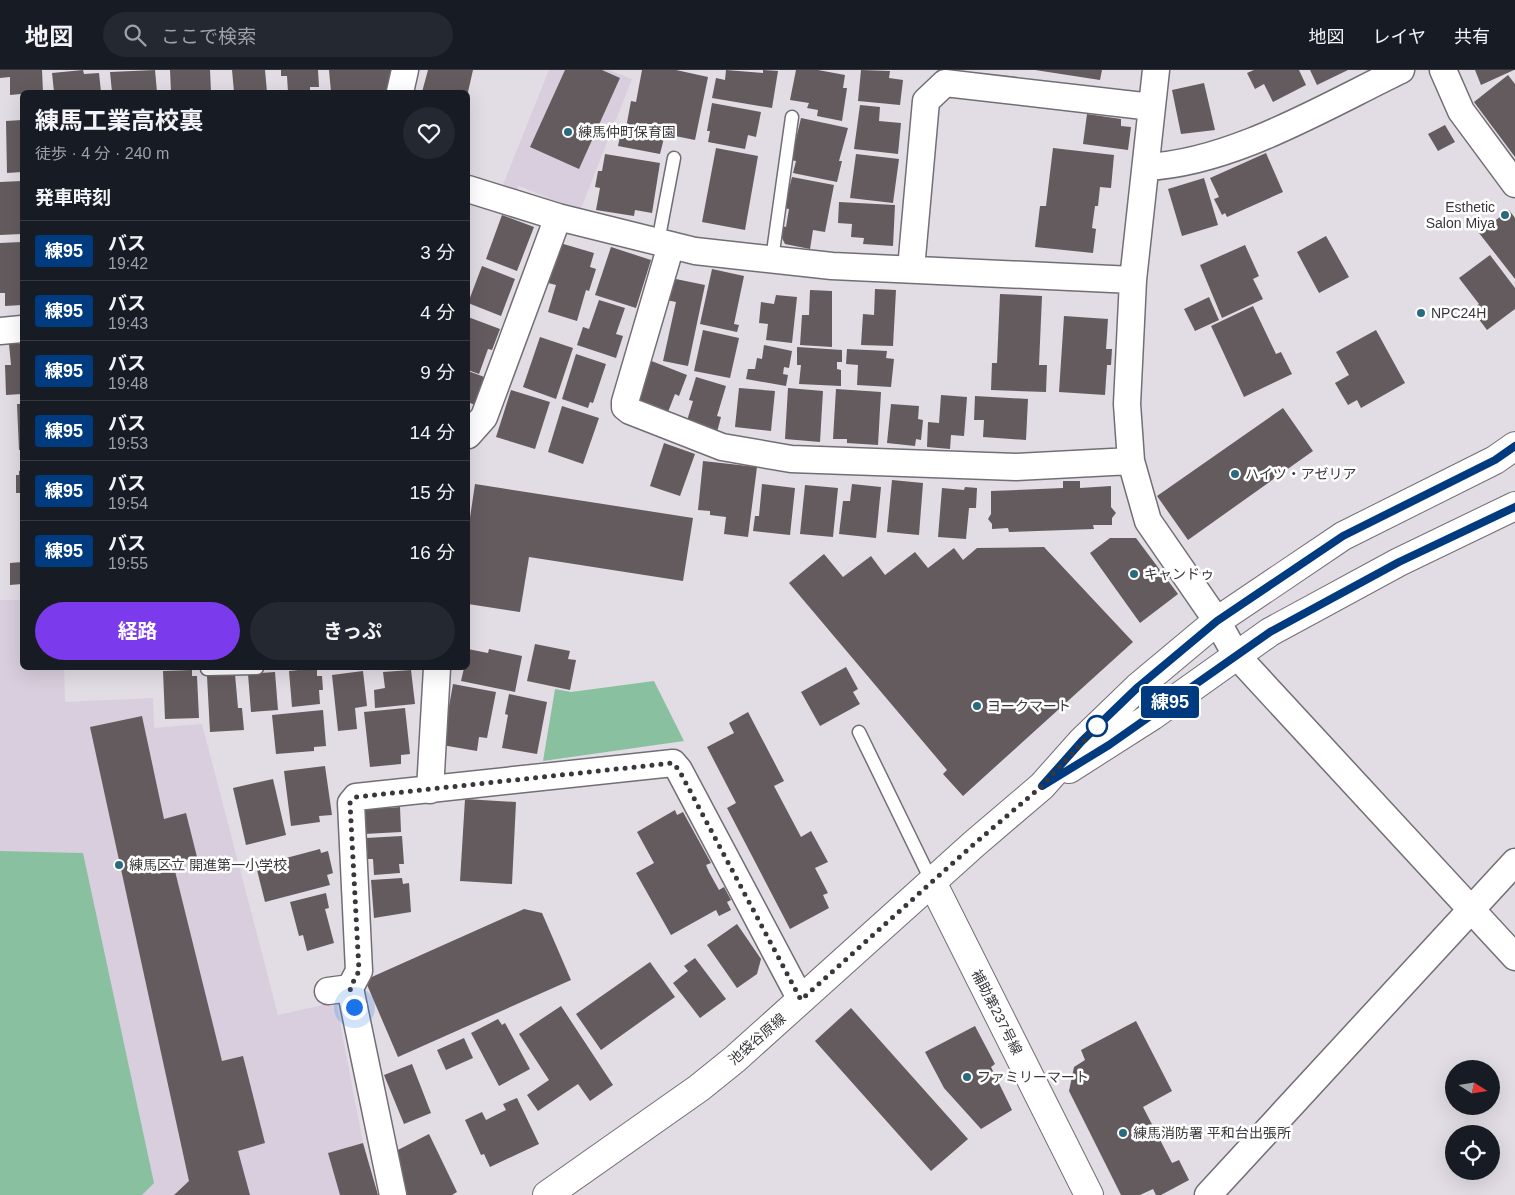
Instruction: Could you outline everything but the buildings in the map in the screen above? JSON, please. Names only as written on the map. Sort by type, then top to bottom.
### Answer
[{"type":"main road","name":"池袋谷原線","points":[[547,1195],[699,1088],[1042,786],[1082,741],[1138,687],[1217,621],[1343,536],[1495,460],[1515,446]]},
{"type":"main road","points":[[1399,562],[1515,490]]},
{"type":"main road","points":[[1399,562],[1515,506]]},
{"type":"main road","name":"池袋谷原線","points":[[1042,786],[1109,745],[1270,632],[1399,562]]},
{"type":"main road","name":"補助第237号線","points":[[932,882],[1089,1195]]},
{"type":"street","points":[[400,90],[405,70]]},
{"type":"street","points":[[1156,70],[1133,280],[1126,404],[1131,461],[1148,521],[1217,621],[1236,656],[1515,957]]},
{"type":"street","points":[[1146,167],[1166,166],[1225,152],[1401,70]]},
{"type":"street","points":[[1443,70],[1461,111],[1515,184]]},
{"type":"street","points":[[912,269],[926,100],[945,83],[1152,108]]},
{"type":"street","points":[[470,190],[558,217],[695,251],[832,266],[1133,280]]},
{"type":"street","points":[[470,433],[484,417],[558,217]]},
{"type":"street","points":[[664,244],[625,402],[626,407],[630,411],[722,447],[791,459],[1016,467],[1131,461]]},
{"type":"street","points":[[0,331],[20,329]]},
{"type":"street","points":[[430,790],[437,670]]},
{"type":"street","points":[[393,1195],[339,990],[359,971],[352,799],[356,797],[673,763],[679,770],[801,1000]]},
{"type":"street","points":[[1208,1195],[1515,862]]},
{"type":"lane","points":[[772,259],[792,117]]},
{"type":"lane","points":[[664,244],[674,158]]},
{"type":"lane","points":[[859,732],[932,882]]},
{"type":"shaded area","name":"練馬仲町保育園","points":[[549,70],[609,70],[632,79],[580,211],[519,186],[517,190],[503,185]]},
{"type":"shaded area","name":"練馬区立 開進第一小学校","points":[[0,600],[20,600],[20,670],[64,670],[65,702],[153,698],[154,728],[202,724],[278,1015],[336,1002],[363,1143],[328,1153],[340,1195],[0,1195]]},
{"type":"green space","points":[[654,681],[684,741],[543,761],[555,689],[571,692]]},
{"type":"green space","points":[[0,851],[83,853],[154,1183],[142,1195],[0,1195]]},
{"type":"bus line","name":"練95","points":[[1515,446],[1495,460],[1343,536],[1217,621],[1138,687],[1082,741],[1042,786],[1152,716],[1212,671],[1270,632],[1399,562],[1515,507]]},
{"type":"place","name":"練馬仲町保育園","points":[[568,132]]},
{"type":"place","name":"Esthetic Salon Miya","points":[[1505,215]]},
{"type":"place","name":"NPC24H","points":[[1421,313]]},
{"type":"place","name":"ハイツ・アゼリア","points":[[1235,474]]},
{"type":"place","name":"キャンドゥ","points":[[1134,574]]},
{"type":"place","name":"ヨークマート","points":[[977,706]]},
{"type":"place","name":"練馬区立 開進第一小学校","points":[[119,865]]},
{"type":"place","name":"ファミリーマート","points":[[967,1077]]},
{"type":"place","name":"練馬消防署 平和台出張所","points":[[1123,1133]]},
{"type":"route","points":[[354,1007],[350,988],[359,971],[350,803],[356,797],[673,763],[679,770],[801,1000],[974,844],[1042,786],[1097,726]]}]
